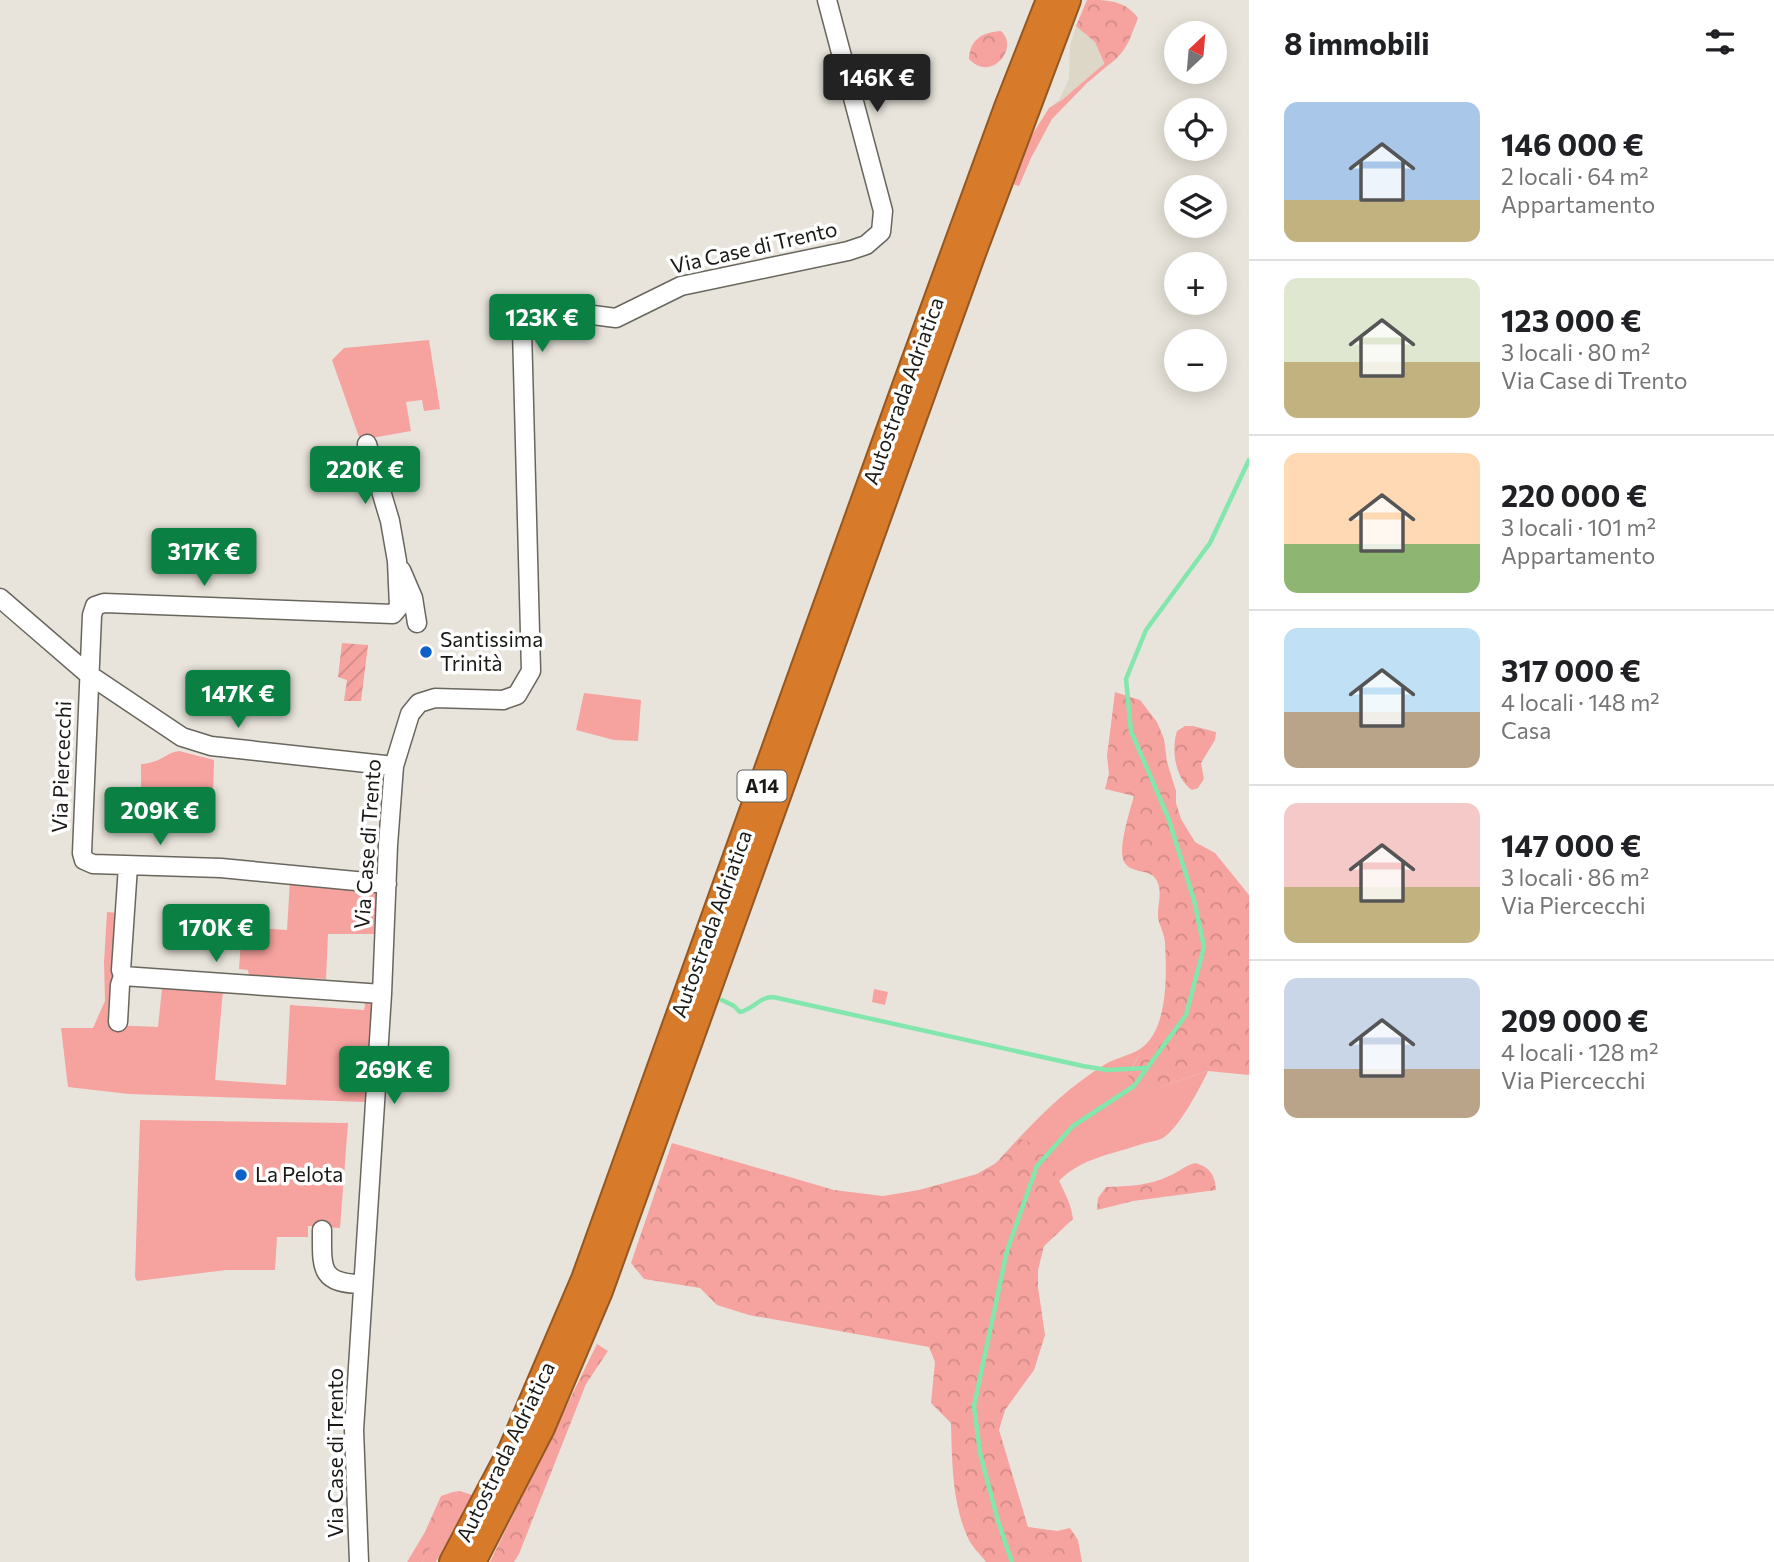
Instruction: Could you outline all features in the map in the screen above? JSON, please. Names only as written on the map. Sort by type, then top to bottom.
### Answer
[{"type":"highway","name":"Autostrada Adriatica","points":[[452,1562],[511,1450],[584,1279],[933,308],[1049,0]]},
{"type":"highway","name":"Autostrada Adriatica","points":[[473,1562],[542,1427],[600,1291],[972,256],[1068,0]]},
{"type":"street","name":"Via Case di Trento","points":[[359,1562],[354,1430],[394,766],[410,714],[419,703],[435,698],[503,700],[517,695],[531,671],[522,329],[524,316],[531,307],[616,318],[681,286],[848,251],[866,245],[881,232],[883,211],[827,0]]},
{"type":"street","points":[[88,674],[92,615],[95,607],[104,603],[393,614],[399,607],[397,561],[390,521],[367,444]]},
{"type":"street","points":[[397,561],[413,598],[417,623]]},
{"type":"street","name":"Via Piercecchi","points":[[0,598],[88,674],[182,737],[211,746],[394,766]]},
{"type":"street","name":"Via Piercecchi","points":[[88,674],[82,853],[84,860],[93,864],[220,868],[387,884]]},
{"type":"street","points":[[118,1022],[128,866]]},
{"type":"street","points":[[123,976],[382,994]]},
{"type":"street","points":[[322,1230],[322,1266],[328,1275],[333,1281],[363,1284]]},
{"type":"shaded area","points":[[1076,26],[1095,42],[1105,63],[1062,100],[1049,108],[1059,100],[1069,79],[1070,46]]},
{"type":"green space","points":[[1087,0],[1121,4],[1138,18],[1123,51],[1106,67],[1095,42],[1076,26]]},
{"type":"green space","points":[[1001,31],[1007,46],[1000,60],[986,67],[969,59],[972,46],[979,38]]},
{"type":"green space","points":[[1105,63],[1106,67],[1052,119],[1019,186],[1013,184],[1032,135],[1049,108]]},
{"type":"green space","points":[[429,340],[440,409],[424,411],[422,400],[406,402],[411,431],[360,440],[332,360],[344,348]]},
{"type":"green space","points":[[342,643],[368,645],[361,701],[344,701],[347,680],[338,677]]},
{"type":"green space","points":[[1115,692],[1140,700],[1157,722],[1164,739],[1181,819],[1195,842],[1215,853],[1249,895],[1249,1075],[1208,1071],[1160,1087],[1135,1088],[1128,1075],[1140,1049],[1149,1041],[1161,1016],[1166,957],[1158,918],[1159,885],[1150,874],[1130,868],[1123,859],[1124,837],[1134,796],[1105,789],[1109,774],[1107,756]]},
{"type":"green space","points":[[584,693],[641,700],[638,741],[614,740],[576,730]]},
{"type":"green space","points":[[1185,726],[1216,732],[1215,740],[1201,763],[1204,779],[1198,788],[1192,790],[1178,771],[1175,755],[1177,731]]},
{"type":"green space","points":[[179,751],[214,760],[213,799],[141,795],[141,764]]},
{"type":"green space","points":[[290,880],[380,887],[379,934],[328,934],[326,979],[249,975],[248,970],[239,969],[242,927],[287,930]]},
{"type":"green space","points":[[107,912],[118,913],[111,1025],[158,1027],[162,989],[223,990],[215,1080],[286,1085],[290,1005],[364,1010],[366,1000],[377,1000],[368,1102],[129,1094],[68,1087],[61,1028],[93,1028],[105,1001]]},
{"type":"green space","points":[[874,989],[888,992],[885,1005],[872,1002]]},
{"type":"green space","points":[[1140,1049],[1131,1069],[1160,1087],[1208,1071],[1176,1126],[1163,1138],[1087,1162],[1059,1181],[1043,1155],[1019,1138],[1081,1081],[1108,1063]]},
{"type":"green space","name":"La Pelota","points":[[140,1120],[348,1123],[340,1228],[308,1226],[308,1237],[277,1237],[275,1270],[226,1270],[137,1281]]},
{"type":"green space","points":[[1019,1138],[1033,1144],[1052,1158],[1073,1219],[1044,1246],[1038,1270],[1038,1287],[1045,1335],[1034,1370],[1005,1410],[999,1430],[1028,1527],[1057,1531],[1070,1528],[1078,1540],[1082,1562],[986,1562],[973,1546],[963,1526],[956,1498],[951,1423],[931,1403],[935,1362],[929,1347],[749,1315],[717,1305],[700,1288],[644,1279],[631,1263],[672,1143],[834,1190],[883,1196],[919,1190],[977,1174],[996,1163]]},
{"type":"green space","points":[[1195,1163],[1211,1172],[1216,1190],[1133,1201],[1097,1210],[1098,1198],[1106,1187],[1154,1182]]},
{"type":"green space","points":[[597,1344],[608,1351],[586,1384],[519,1554],[514,1562],[490,1562]]},
{"type":"green space","points":[[453,1492],[472,1495],[436,1562],[422,1562],[458,1494]]},
{"type":"green space","points":[[453,1492],[458,1494],[458,1501],[422,1562],[407,1562],[425,1532],[441,1496]]},
{"type":"waterway","points":[[1012,1562],[980,1453],[974,1406],[1007,1251],[1037,1166],[1073,1126],[1134,1086],[1186,1015],[1204,947],[1194,900],[1168,817],[1131,731],[1126,679],[1146,630],[1210,543],[1249,460]]},
{"type":"waterway","points":[[735,1007],[740,1012],[773,997],[1083,1066],[1107,1070],[1146,1068]]},
{"type":"waterway","points":[[722,1000],[734,1006]]},
{"type":"place","name":"Santissima Trinità","points":[[426,652]]},
{"type":"place","name":"La Pelota","points":[[241,1175]]}]
